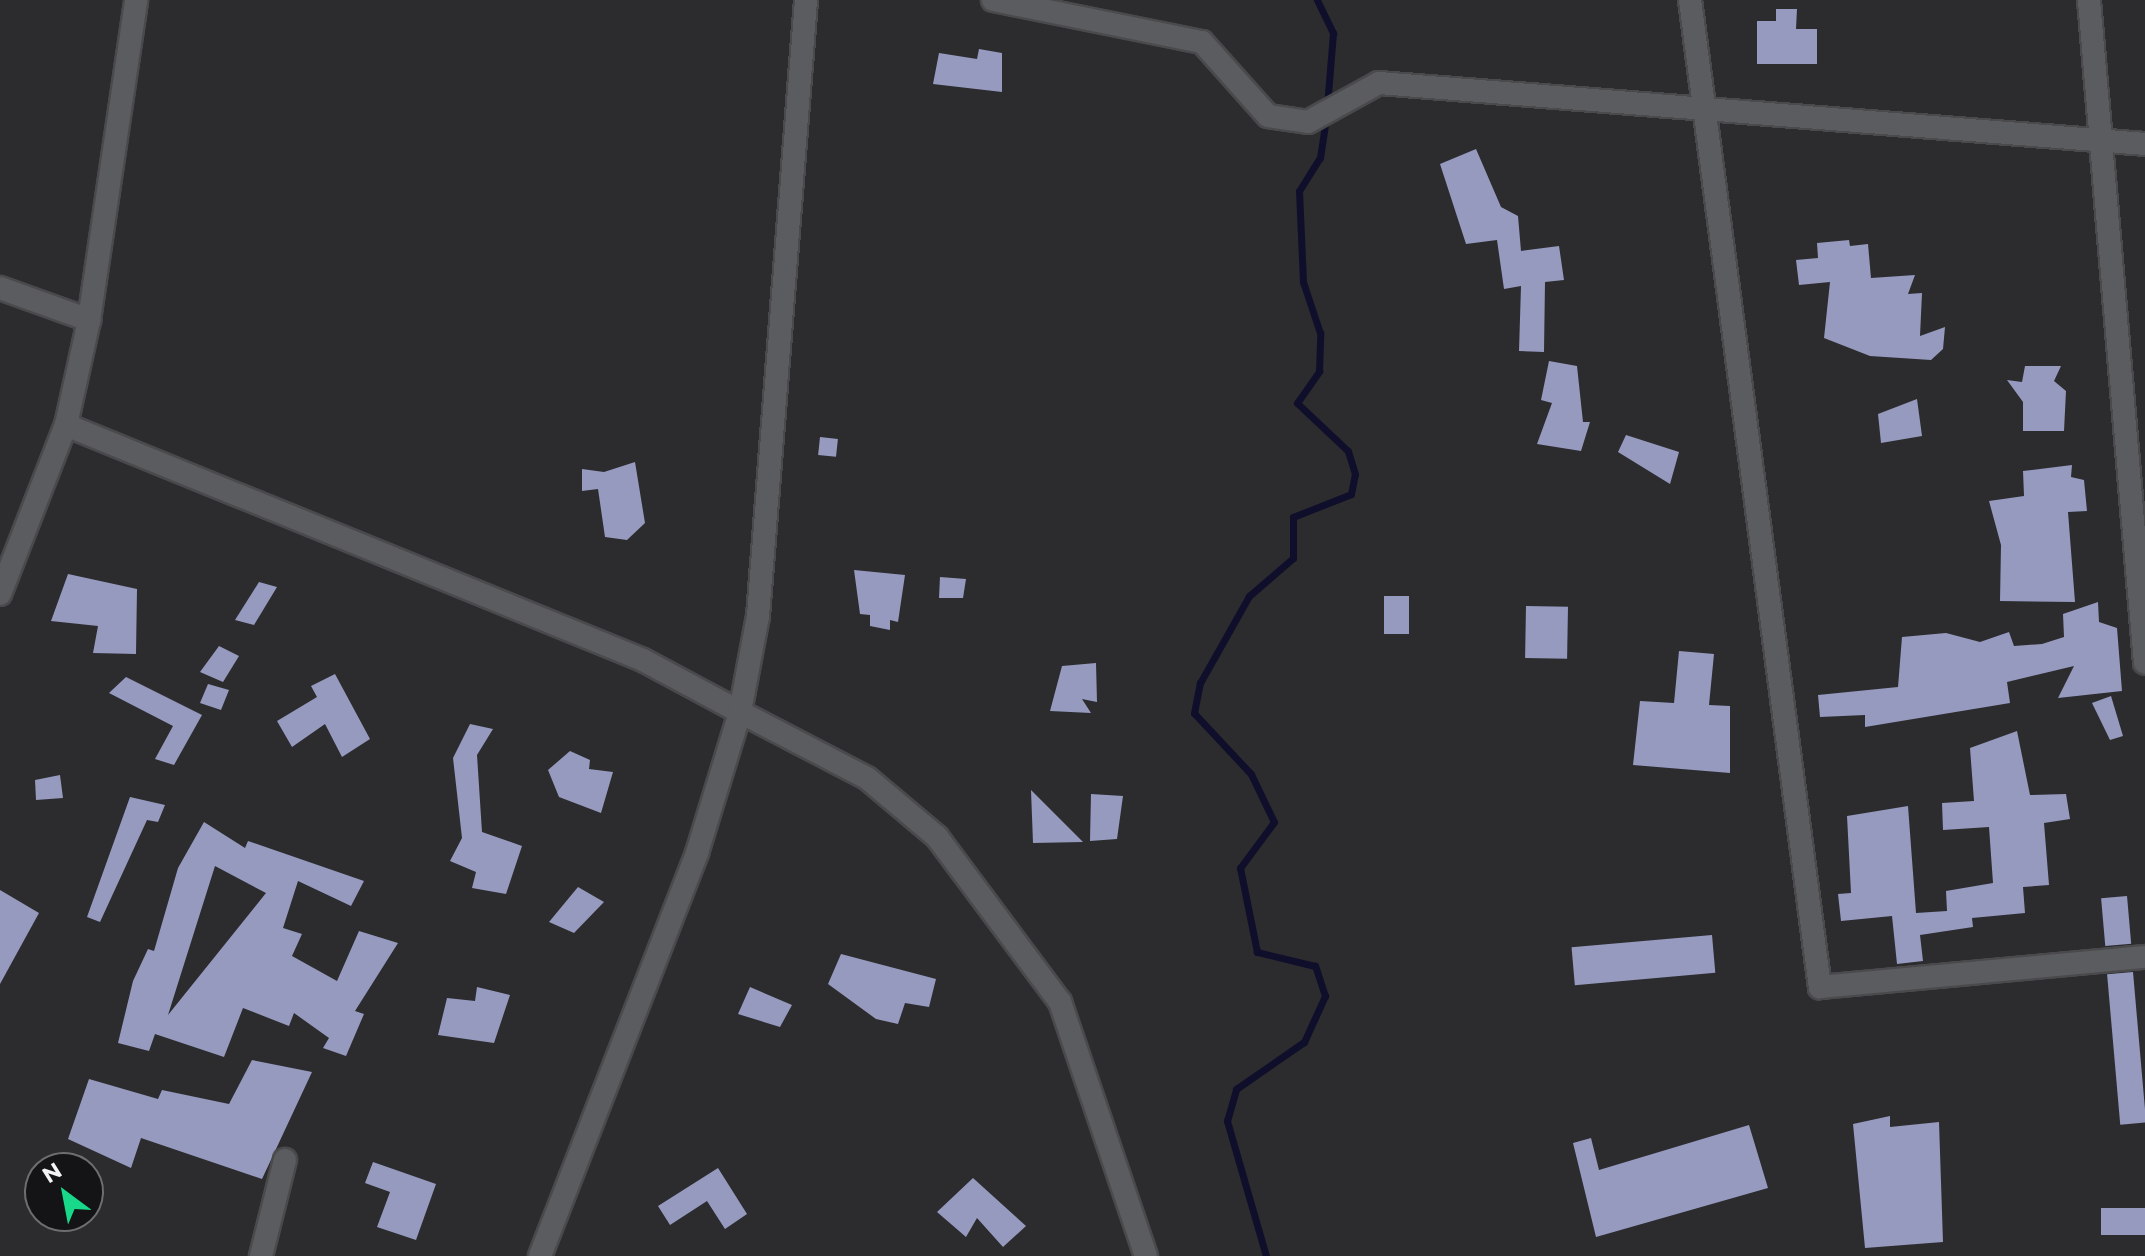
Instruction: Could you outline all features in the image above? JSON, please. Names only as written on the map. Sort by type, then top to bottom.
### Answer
[{"type":"street","points":[[0,594],[66,425],[89,320],[136,0]]},
{"type":"street","points":[[540,1256],[697,853],[740,712],[758,616],[806,0]]},
{"type":"street","points":[[993,0],[1202,42],[1268,116],[1308,122],[1379,83],[1703,113],[2145,144]]},
{"type":"street","points":[[1690,0],[1820,987],[2145,957]]},
{"type":"street","points":[[2089,0],[2145,663]]},
{"type":"street","points":[[0,288],[89,320]]},
{"type":"street","points":[[66,425],[643,660],[867,778],[956,862],[1060,1002],[1146,1256]]},
{"type":"street","points":[[261,1256],[285,1160]]},
{"type":"building","points":[[1776,9],[1797,9],[1796,29],[1817,29],[1817,64],[1757,64],[1757,21],[1776,21]]},
{"type":"building","points":[[979,49],[1002,53],[1002,92],[933,84],[939,53],[977,59]]},
{"type":"building","points":[[1476,149],[1501,207],[1518,216],[1521,251],[1559,246],[1564,280],[1545,282],[1544,352],[1519,351],[1521,286],[1504,289],[1497,240],[1466,244],[1440,164]]},
{"type":"building","points":[[1849,240],[1850,246],[1868,244],[1871,278],[1915,275],[1908,294],[1922,293],[1920,336],[1945,327],[1943,349],[1931,360],[1870,356],[1824,338],[1830,282],[1799,285],[1796,260],[1818,258],[1817,243]]},
{"type":"building","points":[[1549,361],[1577,366],[1583,422],[1590,422],[1581,451],[1537,444],[1552,403],[1541,400]]},
{"type":"building","points":[[2025,366],[2061,366],[2054,381],[2066,391],[2064,431],[2023,431],[2023,402],[2007,380],[2022,382]]},
{"type":"building","points":[[1917,399],[1922,436],[1881,443],[1878,414]]},
{"type":"building","points":[[1626,435],[1679,452],[1670,484],[1618,452]]},
{"type":"building","points":[[820,437],[838,439],[836,457],[818,455]]},
{"type":"building","points":[[635,462],[645,523],[627,540],[605,537],[598,489],[582,491],[582,469],[604,472]]},
{"type":"building","points":[[2072,465],[2071,477],[2084,480],[2087,511],[2068,512],[2075,602],[2000,601],[2001,545],[1989,501],[2024,496],[2023,471]]},
{"type":"building","points":[[854,570],[905,575],[898,622],[890,620],[890,630],[870,626],[870,615],[860,614]]},
{"type":"building","points":[[68,574],[137,589],[136,654],[93,653],[98,626],[51,621]]},
{"type":"building","points":[[940,577],[966,579],[963,598],[939,598]]},
{"type":"building","points":[[259,582],[277,587],[254,625],[235,620]]},
{"type":"building","points":[[1384,596],[1409,596],[1409,634],[1384,634]]},
{"type":"building","points":[[2098,602],[2099,622],[2117,628],[2122,691],[2058,698],[2074,666],[2007,682],[2010,703],[1865,727],[1865,715],[1820,717],[1818,695],[1898,687],[1902,637],[1946,633],[1980,642],[2009,632],[2014,646],[2042,644],[2064,637],[2063,614]]},
{"type":"building","points":[[1526,606],[1568,607],[1567,659],[1525,658]]},
{"type":"building","points":[[219,646],[239,656],[223,682],[200,672]]},
{"type":"building","points":[[1679,651],[1714,654],[1709,705],[1730,706],[1730,773],[1633,765],[1640,701],[1674,703]]},
{"type":"building","points":[[1096,663],[1097,702],[1082,699],[1091,713],[1050,711],[1062,666]]},
{"type":"building","points":[[335,674],[370,739],[342,757],[325,724],[292,747],[277,721],[317,697],[311,686]]},
{"type":"building","points":[[126,677],[202,715],[174,765],[155,759],[173,726],[109,693]]},
{"type":"building","points":[[208,684],[229,690],[221,710],[200,703]]},
{"type":"building","points":[[2111,696],[2123,736],[2110,740],[2092,703]]},
{"type":"building","points":[[470,724],[493,729],[477,755],[482,832],[522,846],[506,894],[472,888],[476,872],[450,861],[462,838],[453,758]]},
{"type":"building","points":[[2017,731],[2030,795],[2066,794],[2070,819],[2044,823],[2049,885],[2023,887],[2025,913],[1972,918],[1973,927],[1920,935],[1923,961],[1897,964],[1892,916],[1841,921],[1838,894],[1851,893],[1847,816],[1908,806],[1916,913],[1947,911],[1946,891],[1993,883],[1989,827],[1943,830],[1942,803],[1974,801],[1970,748]]},
{"type":"building","points":[[570,751],[590,760],[589,769],[613,772],[601,813],[559,797],[548,770]]},
{"type":"building","points":[[60,775],[63,798],[36,800],[35,780]]},
{"type":"building","points":[[1031,790],[1083,842],[1033,843]]},
{"type":"building","points":[[1091,794],[1123,796],[1117,839],[1090,841]]},
{"type":"building","points":[[130,797],[165,805],[158,822],[147,820],[100,922],[87,917]]},
{"type":"building","points":[[204,822],[245,848],[248,841],[364,881],[351,906],[298,881],[283,928],[302,934],[292,956],[337,981],[359,931],[398,943],[355,1011],[364,1014],[346,1056],[323,1048],[329,1038],[294,1013],[289,1026],[243,1008],[224,1057],[155,1034],[149,1051],[118,1043],[133,981],[148,949],[154,951],[178,868]],"holes":[[[215,866],[266,893],[168,1015]]]},
{"type":"building","points":[[578,887],[604,902],[574,933],[549,922]]},
{"type":"building","points":[[0,890],[39,913],[0,984]]},
{"type":"building","points":[[2127,896],[2131,944],[2105,946],[2101,898]]},
{"type":"building","points":[[1712,935],[1715,973],[1575,985],[1572,947]]},
{"type":"building","points":[[841,954],[936,979],[929,1007],[905,1003],[898,1024],[876,1019],[828,984]]},
{"type":"building","points":[[2133,972],[2145,1123],[2120,1125],[2107,974]]},
{"type":"building","points":[[477,987],[510,995],[494,1043],[438,1035],[447,998],[475,1001]]},
{"type":"building","points":[[750,987],[792,1005],[780,1027],[738,1014]]},
{"type":"building","points":[[252,1060],[312,1072],[262,1179],[141,1138],[131,1168],[104,1156],[104,1152],[96,1152],[68,1139],[89,1079],[158,1099],[162,1090],[229,1104]]},
{"type":"building","points":[[1890,1116],[1890,1127],[1939,1122],[1943,1242],[1865,1248],[1853,1124]]},
{"type":"building","points":[[1749,1125],[1768,1188],[1596,1237],[1573,1143],[1591,1138],[1599,1170]]},
{"type":"building","points":[[373,1162],[436,1184],[416,1240],[377,1227],[390,1192],[365,1183]]},
{"type":"building","points":[[718,1168],[747,1214],[725,1229],[707,1201],[670,1225],[658,1206]]},
{"type":"building","points":[[973,1178],[1026,1226],[1003,1247],[977,1218],[966,1237],[937,1212]]},
{"type":"building","points":[[2101,1208],[2145,1208],[2145,1235],[2101,1235]]},
{"type":"waterway","points":[[1317,0],[1333,33],[1327,106]]},
{"type":"waterway","points":[[1266,1256],[1227,1121],[1236,1089],[1304,1042],[1325,996],[1315,966],[1257,952],[1240,868],[1274,822],[1251,774],[1194,713],[1200,683],[1249,596],[1293,558],[1293,517],[1351,494],[1355,474],[1348,451],[1297,403],[1319,371],[1320,333],[1303,282],[1299,191],[1320,158],[1326,118]]}]
